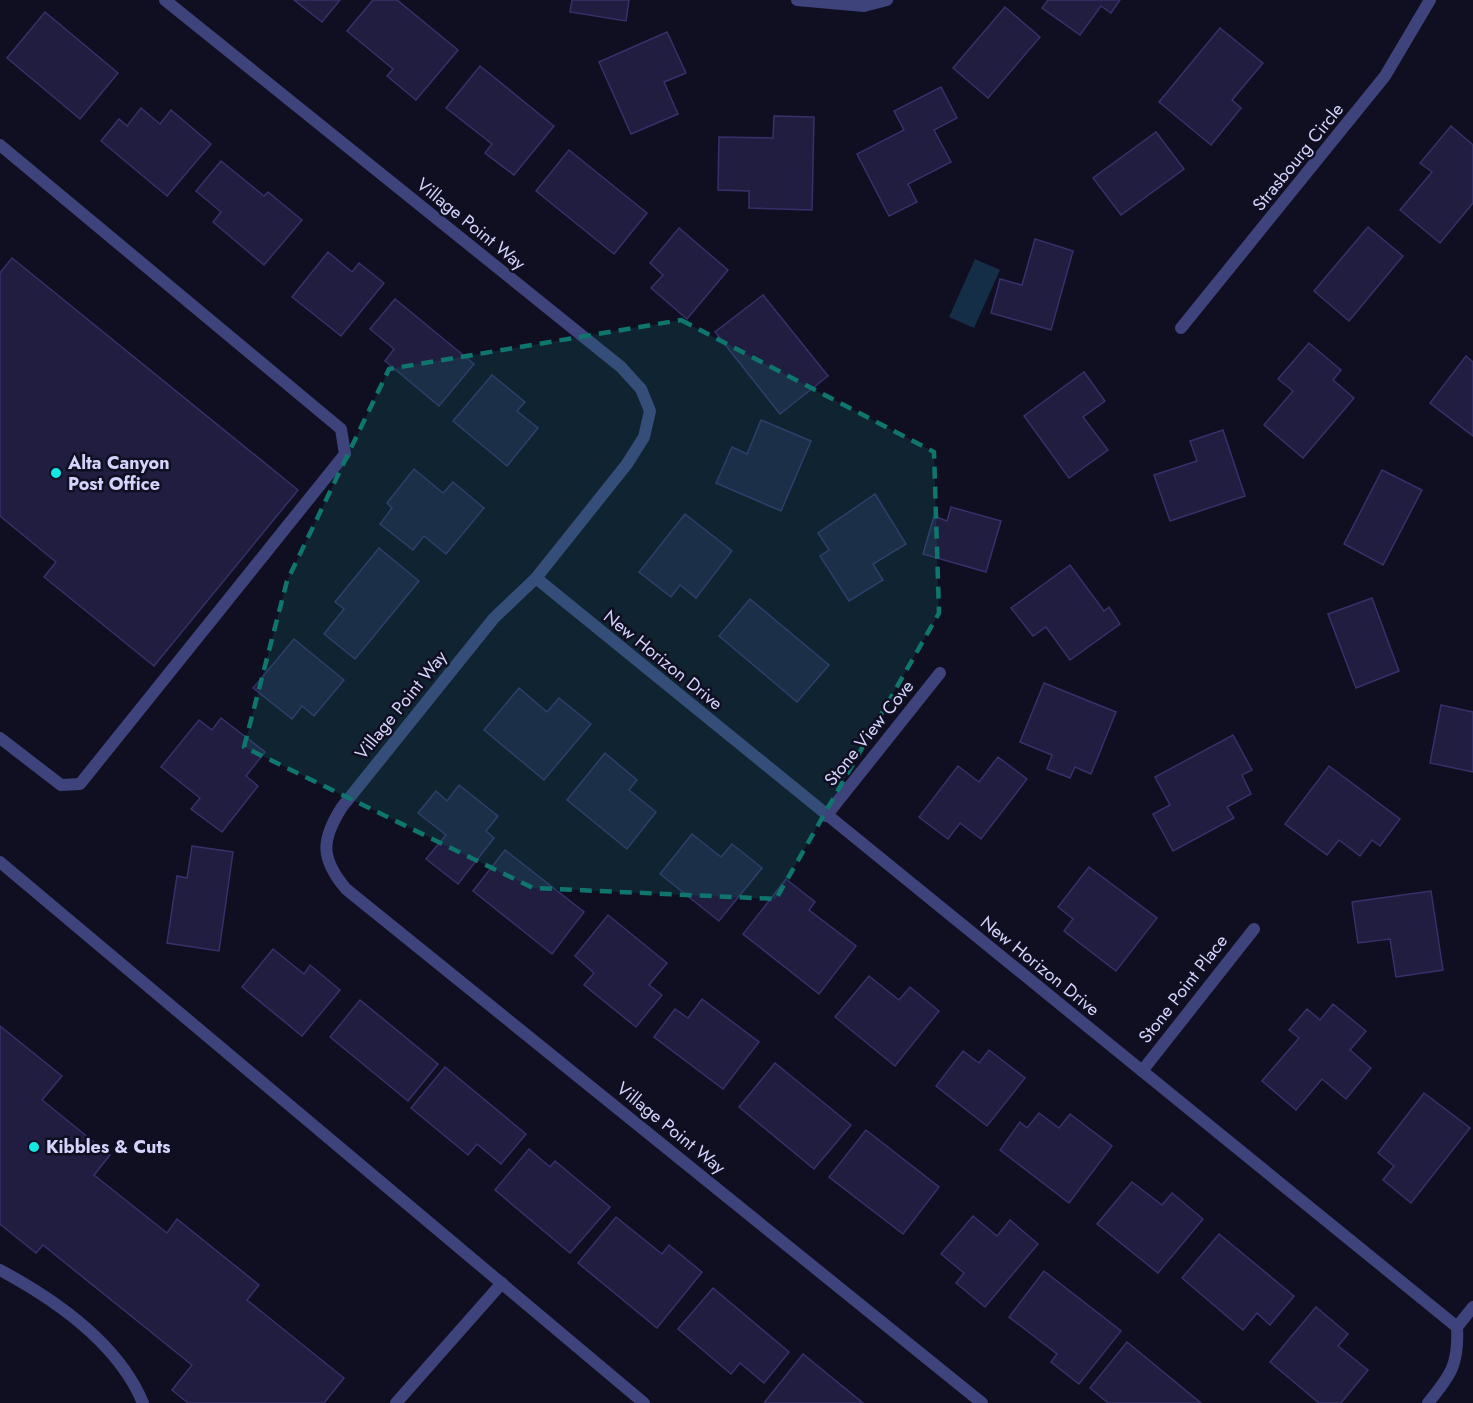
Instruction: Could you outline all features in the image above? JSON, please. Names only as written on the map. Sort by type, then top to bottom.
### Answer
[{"type":"street","name":"Village Point Way","points":[[165,0],[621,367],[641,388],[650,411],[644,437],[627,464],[536,578],[494,618],[342,807],[328,829],[325,850],[332,873],[356,896],[982,1403]]},
{"type":"street","points":[[796,0],[864,6],[887,0]]},
{"type":"street","name":"Strasbourg Circle","points":[[1181,328],[1385,76],[1430,0]]},
{"type":"street","points":[[0,738],[61,785],[80,784],[345,454],[341,429],[2,151]]},
{"type":"street","name":"New Horizon Drive","points":[[536,578],[1457,1327]]},
{"type":"street","name":"Stone View Cove","points":[[826,816],[940,673]]},
{"type":"street","points":[[0,862],[644,1403]]},
{"type":"street","name":"Stone Point Place","points":[[1142,1071],[1254,929]]},
{"type":"street","points":[[0,1270],[49,1298],[89,1330],[134,1380],[143,1403]]},
{"type":"street","points":[[396,1403],[502,1283]]},
{"type":"street","points":[[1428,1403],[1447,1380],[1458,1353],[1457,1327],[1473,1307]]},
{"type":"highlighted area","points":[[681,320],[934,452],[939,613],[776,899],[533,888],[244,747],[287,581],[389,369]]},
{"type":"water","points":[[975,259],[1000,270],[974,328],[949,317]]},
{"type":"building","points":[[294,0],[340,0],[322,22]]},
{"type":"building","points":[[373,0],[397,0],[458,50],[416,100],[387,76],[393,69],[347,31]]},
{"type":"building","points":[[572,0],[629,0],[626,21],[570,12]]},
{"type":"building","points":[[1048,0],[1120,0],[1111,13],[1101,6],[1080,35],[1042,8]]},
{"type":"building","points":[[1005,7],[1040,37],[988,98],[953,68]]},
{"type":"building","points":[[45,12],[118,73],[80,119],[7,58]]},
{"type":"building","points":[[1220,28],[1263,63],[1232,100],[1241,108],[1211,145],[1159,102]]},
{"type":"building","points":[[667,32],[686,73],[664,82],[678,114],[631,134],[599,62]]},
{"type":"building","points":[[480,66],[554,126],[514,175],[485,153],[492,144],[446,108]]},
{"type":"building","points":[[941,87],[957,118],[934,130],[951,162],[908,184],[917,202],[889,216],[857,154],[904,130],[894,111]]},
{"type":"building","points":[[141,108],[160,124],[171,110],[211,144],[167,196],[101,141],[119,119],[127,126]]},
{"type":"building","points":[[774,116],[814,117],[812,210],[749,208],[749,191],[718,190],[719,137],[773,138]]},
{"type":"building","points":[[1451,126],[1473,145],[1473,203],[1440,243],[1400,210],[1432,172],[1420,163]]},
{"type":"building","points":[[1156,132],[1184,169],[1121,215],[1093,178]]},
{"type":"building","points":[[569,150],[647,213],[614,254],[536,191]]},
{"type":"building","points":[[221,161],[264,196],[268,192],[302,220],[264,265],[213,222],[221,212],[196,191]]},
{"type":"building","points":[[1368,227],[1403,256],[1349,321],[1314,291]]},
{"type":"building","points":[[679,228],[728,270],[687,319],[651,288],[663,275],[650,263]]},
{"type":"building","points":[[1035,239],[1073,251],[1051,330],[991,313],[1000,279],[1022,285]]},
{"type":"building","points":[[328,252],[352,272],[359,263],[384,283],[341,336],[292,297]]},
{"type":"building","points":[[12,258],[298,490],[154,666],[44,577],[56,562],[0,516],[0,273]]},
{"type":"building","points":[[763,295],[828,376],[780,414],[715,332]]},
{"type":"building","points":[[395,299],[474,364],[439,406],[385,361],[394,349],[370,329]]},
{"type":"building","points":[[1309,343],[1341,370],[1333,380],[1354,398],[1303,458],[1264,425],[1293,391],[1278,379]]},
{"type":"building","points":[[1466,356],[1473,362],[1473,436],[1430,403]]},
{"type":"building","points":[[1084,372],[1105,401],[1083,417],[1108,450],[1069,478],[1024,416]]},
{"type":"building","points":[[492,375],[525,402],[517,411],[538,428],[507,466],[453,421]]},
{"type":"building","points":[[761,420],[811,441],[781,511],[716,483],[732,447],[747,454]]},
{"type":"building","points":[[1223,430],[1245,496],[1170,521],[1154,475],[1197,461],[1190,441]]},
{"type":"building","points":[[414,469],[443,493],[453,482],[484,508],[446,554],[424,536],[413,550],[380,524],[392,508],[387,503]]},
{"type":"building","points":[[1382,470],[1422,490],[1383,565],[1344,544]]},
{"type":"building","points":[[875,494],[906,544],[873,564],[883,580],[849,601],[820,556],[829,550],[818,533]]},
{"type":"building","points":[[951,507],[1001,521],[986,572],[923,554],[934,516],[947,521]]},
{"type":"building","points":[[685,514],[732,551],[696,598],[680,585],[671,597],[639,572]]},
{"type":"building","points":[[379,548],[419,581],[355,659],[324,634],[344,609],[335,602]]},
{"type":"building","points":[[1070,565],[1104,611],[1109,607],[1120,624],[1070,660],[1046,627],[1033,636],[1011,608]]},
{"type":"building","points":[[1372,598],[1399,671],[1356,688],[1328,614]]},
{"type":"building","points":[[750,599],[829,665],[797,702],[719,636]]},
{"type":"building","points":[[294,639],[344,680],[314,716],[302,706],[292,719],[253,688]]},
{"type":"building","points":[[1044,683],[1116,712],[1091,774],[1075,767],[1070,778],[1047,769],[1052,755],[1020,742]]},
{"type":"building","points":[[519,688],[547,712],[559,698],[591,724],[544,780],[484,730]]},
{"type":"building","points":[[1441,705],[1473,712],[1473,772],[1430,763]]},
{"type":"building","points":[[221,718],[265,752],[246,776],[258,786],[222,832],[191,809],[200,798],[161,767],[199,720],[212,730]]},
{"type":"building","points":[[1233,735],[1252,770],[1242,775],[1251,794],[1227,807],[1234,818],[1173,851],[1153,814],[1170,805],[1155,777]]},
{"type":"building","points":[[605,753],[637,780],[629,790],[656,812],[627,849],[567,800]]},
{"type":"building","points":[[998,757],[1027,779],[981,839],[960,823],[948,839],[919,817],[958,766],[979,782]]},
{"type":"building","points":[[1329,766],[1400,819],[1380,846],[1372,840],[1360,856],[1339,840],[1327,855],[1285,824]]},
{"type":"building","points":[[459,785],[498,816],[486,831],[494,838],[458,884],[426,859],[446,835],[418,813],[436,791],[447,801]]},
{"type":"building","points":[[692,834],[721,857],[732,844],[762,868],[719,921],[660,874]]},
{"type":"building","points":[[192,846],[233,852],[219,951],[167,943],[177,876],[187,878]]},
{"type":"building","points":[[505,850],[584,912],[552,954],[473,891]]},
{"type":"building","points":[[1089,867],[1157,918],[1116,971],[1064,931],[1073,919],[1058,907]]},
{"type":"building","points":[[786,879],[815,902],[809,910],[856,946],[819,994],[743,934]]},
{"type":"building","points":[[1431,891],[1443,970],[1396,977],[1390,939],[1358,943],[1352,902]]},
{"type":"building","points":[[608,915],[667,963],[649,985],[662,995],[636,1027],[584,985],[594,973],[575,956]]},
{"type":"building","points":[[273,949],[304,974],[310,965],[340,990],[302,1036],[242,987]]},
{"type":"building","points":[[869,976],[899,1000],[910,987],[939,1011],[895,1066],[835,1017]]},
{"type":"building","points":[[702,999],[759,1042],[723,1089],[654,1037],[675,1009],[688,1018]]},
{"type":"building","points":[[360,1000],[438,1064],[408,1101],[330,1037]]},
{"type":"building","points":[[1333,1004],[1366,1031],[1350,1050],[1371,1068],[1346,1099],[1322,1079],[1296,1110],[1262,1081],[1299,1038],[1289,1030],[1307,1009],[1320,1020]]},
{"type":"building","points":[[0,1026],[62,1076],[42,1100],[110,1155],[94,1175],[167,1233],[177,1219],[259,1285],[247,1300],[344,1378],[324,1403],[188,1403],[172,1390],[192,1365],[43,1245],[36,1253],[0,1224]]},
{"type":"building","points":[[989,1050],[1025,1078],[987,1126],[936,1086],[963,1051],[979,1063]]},
{"type":"building","points":[[775,1063],[851,1125],[814,1169],[739,1107]]},
{"type":"building","points":[[445,1067],[526,1134],[501,1164],[477,1144],[468,1155],[411,1108]]},
{"type":"building","points":[[1424,1093],[1470,1128],[1411,1203],[1383,1180],[1394,1166],[1378,1153]]},
{"type":"building","points":[[1039,1113],[1059,1128],[1070,1114],[1112,1146],[1069,1203],[1000,1150],[1020,1122],[1027,1128]]},
{"type":"building","points":[[866,1130],[939,1187],[903,1234],[829,1177]]},
{"type":"building","points":[[529,1149],[550,1167],[555,1161],[610,1207],[570,1253],[495,1190]]},
{"type":"building","points":[[1132,1182],[1162,1205],[1172,1193],[1203,1219],[1158,1273],[1097,1224]]},
{"type":"building","points":[[973,1216],[997,1236],[1010,1220],[1038,1244],[985,1307],[956,1283],[964,1273],[941,1254]]},
{"type":"building","points":[[616,1217],[662,1254],[669,1245],[702,1272],[657,1328],[578,1263]]},
{"type":"building","points":[[1219,1234],[1294,1296],[1270,1325],[1257,1313],[1243,1330],[1182,1278]]},
{"type":"building","points":[[1044,1271],[1121,1331],[1079,1384],[1051,1362],[1057,1354],[1009,1317]]},
{"type":"building","points":[[713,1288],[789,1352],[764,1383],[740,1363],[731,1374],[678,1329]]},
{"type":"building","points":[[1316,1307],[1348,1334],[1338,1346],[1368,1370],[1341,1403],[1319,1403],[1270,1362]]},
{"type":"building","points":[[1127,1342],[1201,1403],[1108,1403],[1090,1388]]},
{"type":"building","points":[[803,1354],[863,1403],[764,1403]]},
{"type":"place","name":"Alta Canyon Post Office","points":[[56,473]]},
{"type":"place","name":"Kibbles & Cuts","points":[[34,1147]]}]
